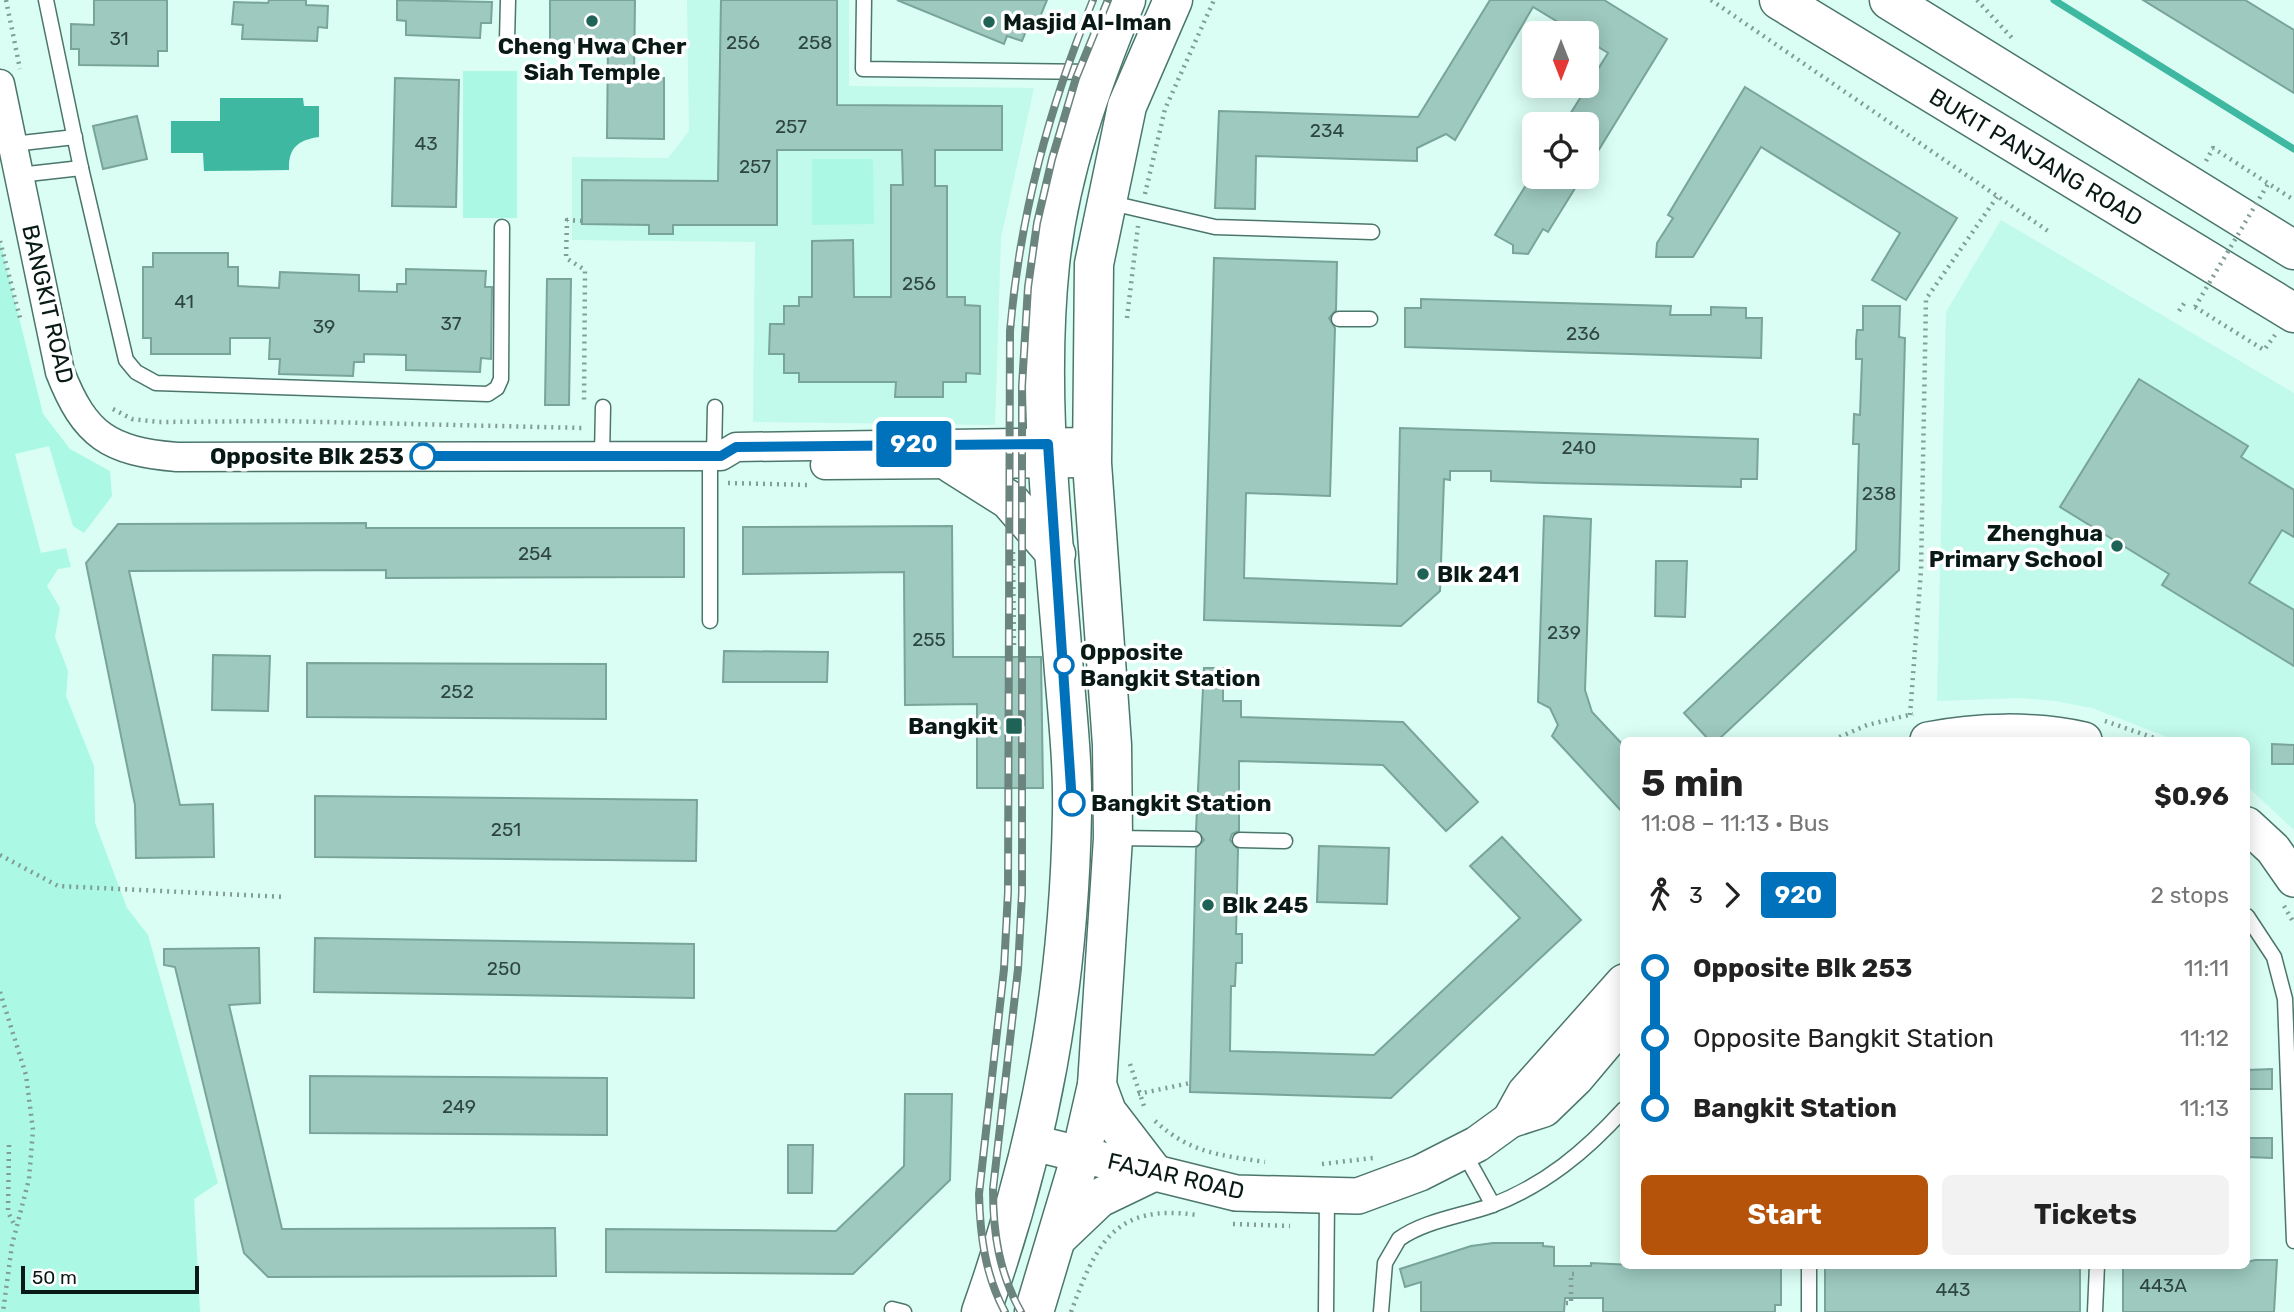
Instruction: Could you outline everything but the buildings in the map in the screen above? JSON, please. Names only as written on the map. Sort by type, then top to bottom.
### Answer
[{"type":"main road","points":[[981,1312],[1034,1143],[1065,967],[1072,811],[1048,455],[1050,264],[1083,110],[1126,0]]},
{"type":"main road","points":[[1034,1312],[1081,1154],[1097,1085],[1113,838],[1112,745],[1092,452],[1094,264],[1123,207],[1127,106],[1174,0]]},
{"type":"main road","name":"BUKIT PANJANG ROAD","points":[[1779,0],[2292,312]]},
{"type":"main road","points":[[1889,0],[2294,250]]},
{"type":"main road","points":[[952,464],[1009,500],[1056,554]]},
{"type":"main road","points":[[1056,1239],[1099,1198],[1153,1172],[1107,1112],[1097,1085]]},
{"type":"street","name":"BANGKIT ROAD","points":[[0,84],[60,372],[72,404],[92,431],[113,446],[141,454],[177,457],[715,456],[736,447],[1048,455]]},
{"type":"street","name":"BANGKIT ROAD","points":[[715,456],[736,466],[952,464],[1092,452]]},
{"type":"street","points":[[1919,727],[1959,734],[2058,734],[2071,737]]},
{"type":"street","points":[[2250,828],[2273,849],[2294,879]]},
{"type":"street","name":"FAJAR ROAD","points":[[1510,1120],[1525,1093],[1620,986]]},
{"type":"street","name":"FAJAR ROAD","points":[[1034,1143],[1236,1194],[1358,1196],[1389,1187],[1464,1151],[1510,1120],[1544,1109],[1576,1078],[1620,1026]]},
{"type":"lane","points":[[46,0],[81,168],[126,360],[136,372],[156,383],[488,394],[497,388],[501,379],[502,227]]},
{"type":"lane","points":[[507,41],[508,0]]},
{"type":"lane","points":[[864,0],[863,69],[1097,72]]},
{"type":"lane","points":[[12,144],[75,137]]},
{"type":"lane","points":[[19,176],[81,168]]},
{"type":"lane","points":[[1123,207],[1215,227],[1372,232]]},
{"type":"lane","points":[[1339,318],[1370,319]]},
{"type":"lane","points":[[602,456],[603,407]]},
{"type":"lane","points":[[710,621],[715,407]]},
{"type":"lane","points":[[1113,838],[1194,839]]},
{"type":"lane","points":[[1240,840],[1285,841]]},
{"type":"lane","points":[[2250,920],[2271,951],[2283,987],[2292,1080],[2294,1241]]},
{"type":"lane","points":[[1381,1312],[1385,1263],[1399,1239],[1493,1205],[1538,1184],[1588,1148],[1620,1112]]},
{"type":"lane","points":[[1464,1151],[1493,1205]]},
{"type":"lane","points":[[1326,1312],[1327,1196]]},
{"type":"lane","points":[[1809,1269],[1809,1312]]},
{"type":"lane","points":[[2095,1312],[2097,1269]]},
{"type":"path","points":[[1126,329],[1123,207],[1214,0]]},
{"type":"path","points":[[1711,0],[2048,231]]},
{"type":"path","points":[[2192,187],[2213,148],[2294,200]]},
{"type":"path","points":[[2268,184],[2195,307],[2264,350],[2292,312]]},
{"type":"path","points":[[1919,727],[1926,299],[1997,197]]},
{"type":"path","points":[[582,221],[567,220],[566,258],[585,270],[583,428]]},
{"type":"path","points":[[2179,311],[2185,302]]},
{"type":"path","points":[[1013,540],[1014,649]]},
{"type":"path","points":[[0,855],[58,887],[285,897]]},
{"type":"path","points":[[0,992],[26,1075],[33,1130],[29,1178],[16,1228],[3,1312]]},
{"type":"path","points":[[1131,1054],[1130,1064],[1138,1094],[1148,1115],[1177,1141],[1221,1156],[1268,1163]]},
{"type":"path","points":[[1138,1094],[1190,1083]]},
{"type":"path","points":[[9,1145],[8,1212],[16,1228]]},
{"type":"path","points":[[1311,1165],[1381,1157]]},
{"type":"path","points":[[1566,1304],[1572,1304],[1572,1274],[1579,1274]]},
{"type":"shaded area","points":[[687,0],[849,0],[849,86],[1034,88],[1001,238],[995,425],[753,422],[755,242],[572,240],[572,157],[668,158],[689,131]]},
{"type":"shaded area","points":[[463,71],[517,71],[517,218],[463,218]]},
{"type":"shaded area","points":[[220,98],[303,98],[304,106],[319,106],[319,137],[305,140],[296,146],[290,156],[289,170],[204,171],[203,153],[171,153],[171,121],[220,121]]},
{"type":"shaded area","points":[[812,159],[873,159],[874,224],[812,225]]},
{"type":"shaded area","name":"Zhenghua Primary School","points":[[2001,220],[2294,393],[2294,830],[2250,789],[2250,737],[2167,737],[2092,708],[2055,701],[2021,698],[1937,701],[1946,312]]},
{"type":"shaded area","points":[[0,241],[43,414],[70,449],[110,471],[112,496],[84,533],[73,526],[49,446],[15,454],[41,553],[66,548],[71,567],[58,569],[47,586],[60,608],[55,637],[68,671],[66,696],[94,766],[95,823],[127,908],[148,935],[218,1183],[194,1199],[200,1312],[0,1312]]},
{"type":"waterway","points":[[2054,0],[2294,149]]},
{"type":"railway","points":[[1005,1312],[993,1284],[985,1254],[979,1194],[1004,969],[1008,892],[1010,331],[1021,245],[1039,162],[1063,81],[1093,0]]},
{"type":"railway","points":[[1021,1312],[1002,1268],[994,1221],[993,1189],[1018,969],[1022,893],[1022,386],[1028,287],[1037,223],[1052,159],[1076,78],[1108,0]]},
{"type":"bus line","name":"920","points":[[423,456],[721,456],[736,447],[1048,444],[1072,803]]},
{"type":"place","name":"Cheng Hwa Cher Siah Temple","points":[[592,21]]},
{"type":"place","name":"Masjid Al-Iman","points":[[989,22]]},
{"type":"place","name":"Opposite Blk 253","points":[[423,456]]},
{"type":"place","name":"Zhenghua Primary School","points":[[2117,546]]},
{"type":"place","name":"Blk 241","points":[[1423,574]]},
{"type":"place","name":"Opposite Bangkit Station","points":[[1064,665]]},
{"type":"place","name":"Bangkit","points":[[1014,726]]},
{"type":"place","name":"Bangkit Station","points":[[1072,803]]},
{"type":"place","name":"Blk 245","points":[[1208,905]]}]
